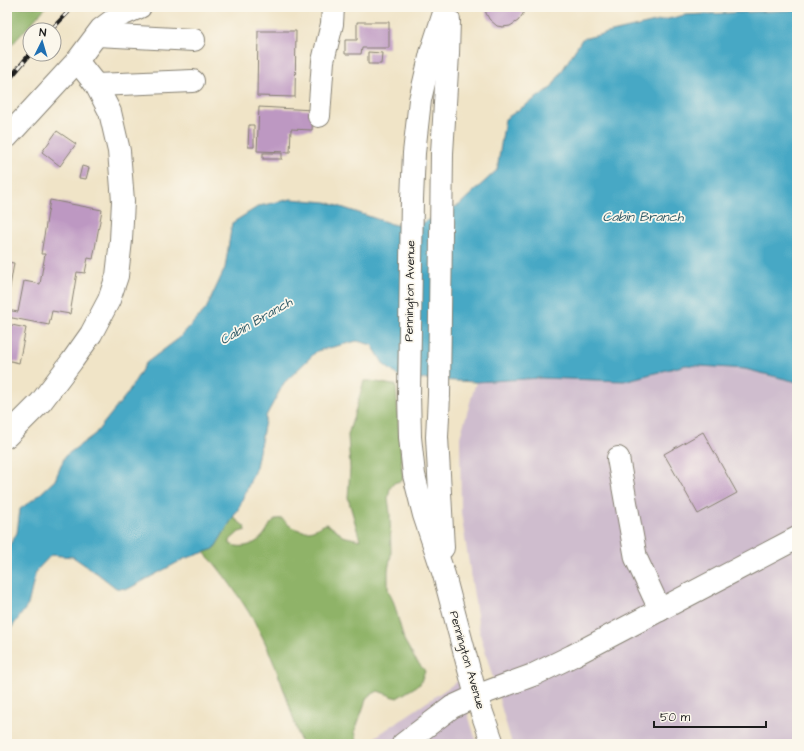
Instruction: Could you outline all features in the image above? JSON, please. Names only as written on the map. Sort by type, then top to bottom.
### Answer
[{"type":"main road","points":[[7,137],[77,61],[101,29],[117,17],[140,7]]},
{"type":"main road","points":[[319,116],[323,61],[332,24],[333,7]]},
{"type":"main road","name":"Pennington Avenue","points":[[444,575],[437,437],[439,395],[442,153],[448,54],[448,7]]},
{"type":"main road","name":"Pennington Avenue","points":[[448,7],[431,53],[420,100],[414,152],[409,394],[410,437],[414,475],[424,515],[444,575],[476,696],[493,744]]},
{"type":"main road","points":[[96,35],[194,40]]},
{"type":"main road","points":[[7,436],[41,402],[91,334],[109,300],[117,276],[123,201],[119,151],[110,112],[96,85],[77,61]]},
{"type":"main road","points":[[96,85],[193,81]]},
{"type":"main road","points":[[618,458],[636,558],[660,610]]},
{"type":"main road","points":[[403,744],[452,707],[476,696],[540,672],[797,538]]},
{"type":"shaded area","points":[[686,365],[745,369],[797,382],[797,744],[512,744],[480,634],[461,513],[460,437],[476,382],[541,378],[624,381]]},
{"type":"shaded area","points":[[458,681],[477,744],[365,744]]},
{"type":"green space","points":[[7,7],[46,7],[32,22],[22,22],[22,33],[7,50]]},
{"type":"green space","points":[[364,381],[396,385],[403,480],[394,483],[390,488],[388,498],[390,513],[391,555],[388,570],[388,589],[394,603],[404,640],[415,659],[425,671],[420,684],[397,698],[378,691],[367,697],[355,731],[358,744],[301,744],[280,678],[260,631],[230,584],[204,552],[214,549],[233,517],[244,526],[246,530],[239,532],[230,540],[230,544],[235,546],[245,546],[254,543],[262,537],[273,521],[279,519],[284,520],[292,527],[303,531],[313,530],[326,524],[338,531],[342,536],[360,540],[348,498],[350,469],[348,435]]},
{"type":"water","name":"Cabin Branch","points":[[797,10],[797,382],[745,369],[686,365],[624,381],[541,378],[476,382],[401,378],[384,365],[372,345],[357,341],[317,351],[284,383],[266,416],[256,467],[240,506],[214,549],[184,559],[128,589],[116,588],[73,557],[51,555],[36,571],[28,605],[7,634],[7,549],[17,533],[20,509],[38,496],[55,480],[65,456],[95,434],[127,394],[146,363],[178,339],[206,309],[225,268],[232,223],[259,206],[291,199],[326,202],[395,225],[418,225],[459,205],[497,170],[505,119],[551,88],[582,39],[685,15]]},
{"type":"building","points":[[485,7],[524,8],[523,14],[518,21],[510,26],[503,27],[497,26],[489,19]]},
{"type":"building","points":[[357,22],[389,22],[389,48],[362,48],[361,54],[345,54],[345,40],[357,40]]},
{"type":"building","points":[[258,31],[296,31],[295,97],[257,96]]},
{"type":"building","points":[[368,52],[382,53],[381,64],[368,64]]},
{"type":"building","points":[[259,107],[313,110],[312,130],[291,129],[290,152],[257,151]]},
{"type":"building","points":[[249,125],[254,125],[254,147],[248,147]]},
{"type":"building","points":[[57,131],[76,144],[60,166],[42,152]]},
{"type":"building","points":[[263,153],[282,153],[282,159],[263,159]]},
{"type":"building","points":[[82,166],[89,168],[86,179],[79,178]]},
{"type":"building","points":[[50,200],[102,210],[93,259],[88,258],[85,273],[77,272],[70,314],[52,311],[49,325],[7,317],[7,310],[18,312],[24,281],[40,284],[45,254],[41,254]]},
{"type":"building","points":[[7,262],[14,263],[8,299],[7,299]]},
{"type":"building","points":[[7,324],[26,328],[19,363],[7,360]]},
{"type":"building","points":[[703,432],[737,493],[698,514],[664,454]]},
{"type":"railway","points":[[59,22],[73,7]]},
{"type":"railway","points":[[7,82],[23,62]]}]
